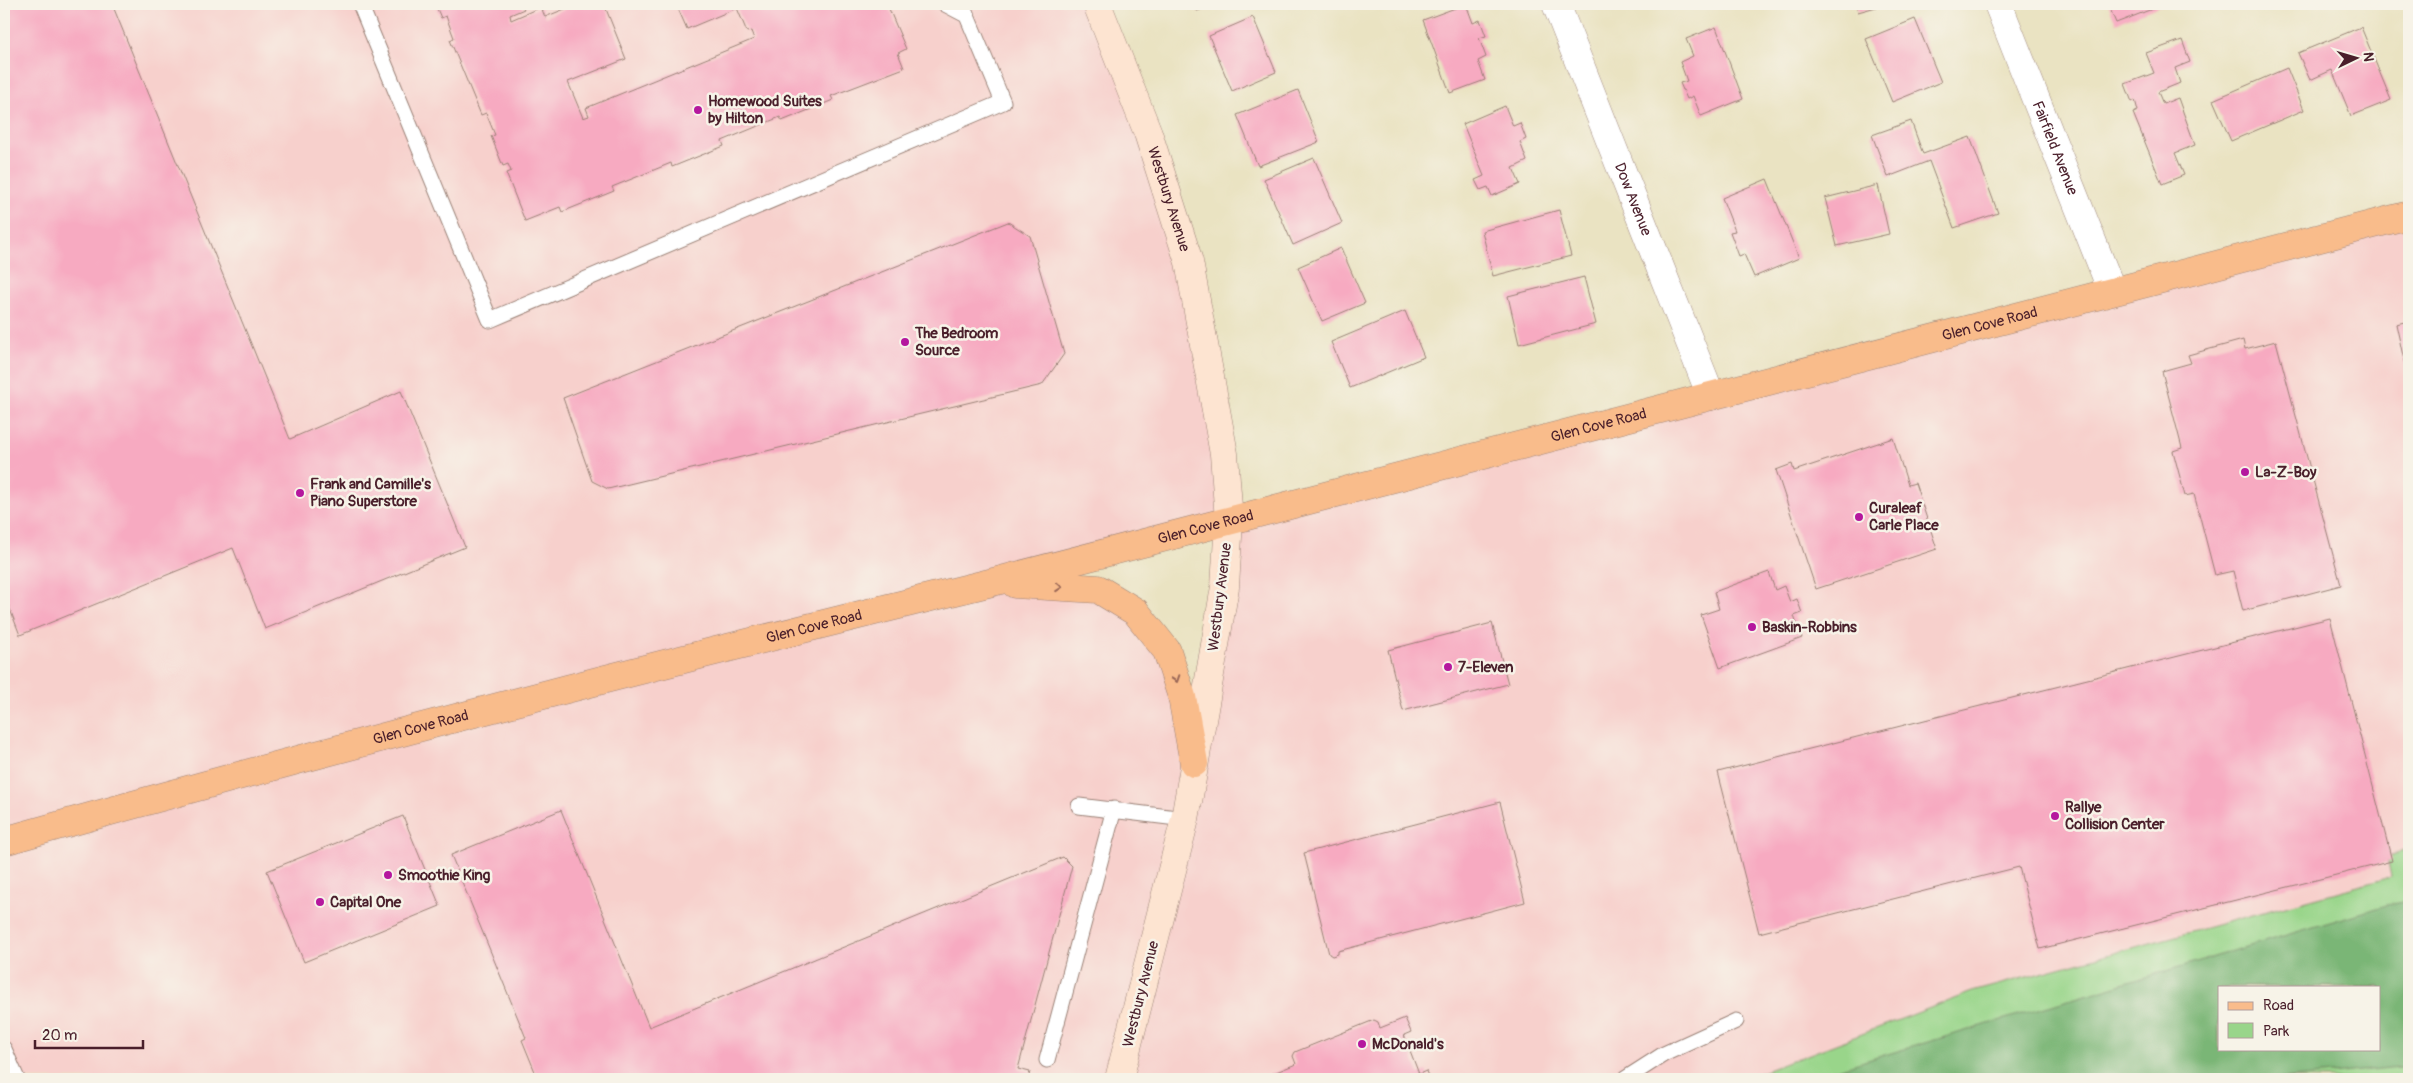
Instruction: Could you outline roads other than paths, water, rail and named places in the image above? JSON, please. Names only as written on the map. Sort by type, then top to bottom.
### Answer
[{"type":"main road","name":"Westbury Avenue","points":[[1097,4],[1148,133],[1189,262],[1224,454],[1230,520],[1224,587],[1185,819],[1119,1079]]},
{"type":"main road","name":"Glen Cove Road","points":[[4,841],[260,768],[816,625],[993,582],[2409,215]]},
{"type":"main road","points":[[993,582],[1098,589],[1136,612],[1167,652],[1182,697],[1194,763]]},
{"type":"street","name":"Dow Avenue","points":[[1556,4],[1711,396]]},
{"type":"street","name":"Fairfield Avenue","points":[[1998,4],[2112,292]]},
{"type":"lane","points":[[360,4],[490,320],[1003,102],[964,9],[945,4]]},
{"type":"lane","points":[[1079,806],[1185,819]]},
{"type":"lane","points":[[1047,1060],[1114,809]]},
{"type":"lane","points":[[1624,1079],[1664,1054],[1736,1021]]},
{"type":"lane","points":[[4,1049],[17,1079]]},
{"type":"place","name":"Homewood Suites by Hilton","points":[[698,110]]},
{"type":"place","name":"The Bedroom Source","points":[[905,342]]},
{"type":"place","name":"La-Z-Boy","points":[[2245,472]]},
{"type":"place","name":"Frank and Camille's Piano Superstore","points":[[300,493]]},
{"type":"place","name":"Curaleaf Carle Place","points":[[1859,517]]},
{"type":"place","name":"Baskin-Robbins","points":[[1752,627]]},
{"type":"place","name":"7-Eleven","points":[[1448,667]]},
{"type":"place","name":"Rallye Collision Center","points":[[2055,816]]},
{"type":"place","name":"Smoothie King","points":[[388,875]]},
{"type":"place","name":"Capital One","points":[[320,902]]},
{"type":"place","name":"McDonald's","points":[[1362,1044]]}]
